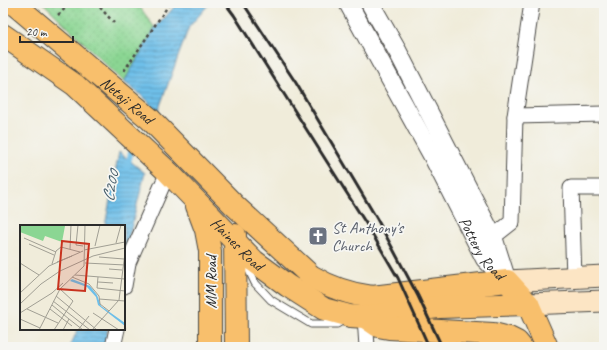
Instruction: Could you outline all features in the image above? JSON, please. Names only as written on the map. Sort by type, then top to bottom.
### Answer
[{"type":"main road","name":"Netaji Road","points":[[13,3],[143,113],[234,205]]},
{"type":"main road","name":"Haines Road","points":[[3,35],[74,85],[168,172],[254,261],[288,286],[324,309],[357,316],[439,307],[528,304]]},
{"type":"main road","name":"MM Road","points":[[193,197],[204,224],[210,251],[210,347]]},
{"type":"main road","name":"Haines Road","points":[[234,205],[312,276],[325,285],[340,291],[372,297],[507,281]]},
{"type":"main road","name":"MM Road","points":[[234,205],[236,347]]},
{"type":"main road","points":[[507,281],[604,276]]},
{"type":"main road","points":[[507,281],[528,304],[547,347]]},
{"type":"main road","points":[[528,304],[604,301]]},
{"type":"main road","points":[[357,316],[378,326],[389,328],[480,332],[500,335],[517,342],[520,347]]},
{"type":"street","name":"Pottery Road","points":[[348,3],[433,158],[485,259],[507,281]]},
{"type":"street","name":"Pottery Road","points":[[370,3],[398,52],[493,237],[507,281]]},
{"type":"street","points":[[493,237],[512,222],[515,116],[532,3]]},
{"type":"street","points":[[515,116],[604,114]]},
{"type":"street","points":[[125,280],[128,263],[168,172]]},
{"type":"street","points":[[574,277],[571,188],[604,188]]},
{"type":"street","points":[[357,316],[367,347]]},
{"type":"street","points":[[113,347],[117,330]]},
{"type":"path","points":[[54,18],[71,3]]},
{"type":"path","points":[[96,3],[114,23]]},
{"type":"path","points":[[113,89],[170,3]]},
{"type":"green space","points":[[43,3],[137,3],[155,28],[124,82]]},
{"type":"water","points":[[178,3],[210,3],[189,27],[157,114],[147,100],[124,82],[155,28]]},
{"type":"water","points":[[119,152],[145,173],[125,253],[125,225],[105,225]]},
{"type":"water","points":[[78,330],[108,330],[104,347],[70,347]]},
{"type":"waterway","name":"C200","points":[[127,167],[131,152]]},
{"type":"railway","points":[[225,3],[367,225],[398,278],[429,347]]},
{"type":"railway","points":[[243,3],[296,83],[377,219],[418,296],[442,347]]},
{"type":"place","name":"St Anthony's Church","points":[[318,236]]}]
